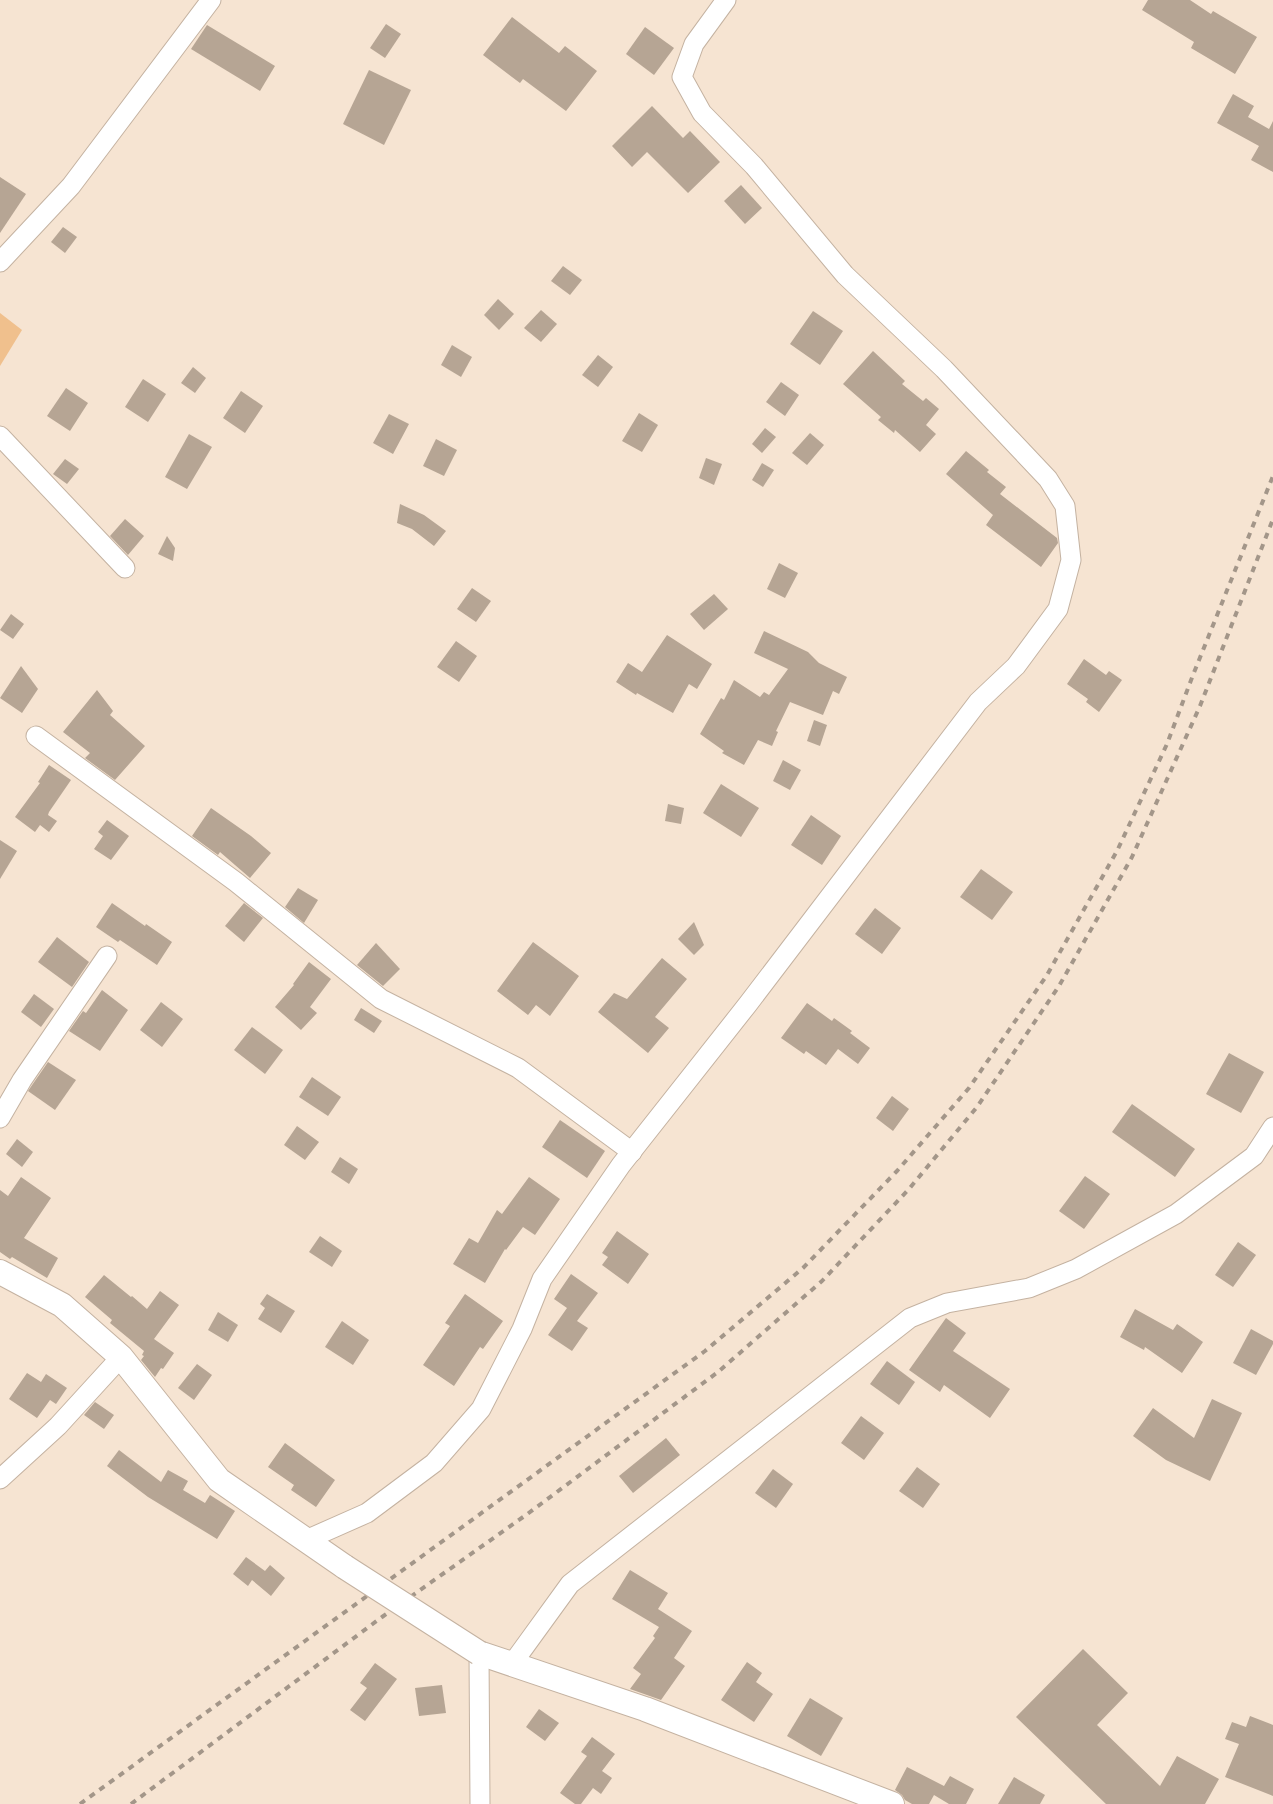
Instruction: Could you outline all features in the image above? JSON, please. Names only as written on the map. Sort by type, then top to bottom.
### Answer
[{"type":"main road","points":[[0,1272],[62,1305],[121,1357],[219,1480],[345,1567],[479,1653],[645,1709],[892,1804]]},
{"type":"street","points":[[0,262],[71,186],[211,0]]},
{"type":"street","points":[[306,1540],[367,1513],[434,1463],[481,1409],[522,1329],[542,1278],[632,1152],[748,1004],[978,702],[1016,666],[1058,609],[1071,560],[1065,506],[1048,479],[944,369],[845,275],[754,166],[702,113],[682,77],[694,44],[726,0]]},
{"type":"street","points":[[0,436],[125,568]]},
{"type":"street","points":[[36,736],[236,882],[381,999],[518,1068],[632,1152]]},
{"type":"street","points":[[0,1118],[27,1073],[106,956]]},
{"type":"street","points":[[512,1664],[570,1584],[910,1318],[947,1303],[1029,1288],[1076,1269],[1176,1214],[1254,1156],[1273,1127]]},
{"type":"street","points":[[0,1478],[58,1426],[121,1357]]},
{"type":"street","points":[[479,1653],[480,1804]]},
{"type":"shaded area","points":[[0,313],[22,330],[0,366]]},
{"type":"building","points":[[1148,0],[1190,0],[1211,14],[1213,11],[1257,37],[1235,74],[1191,48],[1194,42],[1142,10]]},
{"type":"building","points":[[512,17],[559,53],[565,46],[597,71],[566,111],[523,79],[520,83],[483,55]]},
{"type":"building","points":[[386,24],[401,34],[385,58],[370,48]]},
{"type":"building","points":[[207,25],[275,66],[260,91],[191,49]]},
{"type":"building","points":[[645,27],[674,48],[654,75],[626,54]]},
{"type":"building","points":[[369,70],[411,90],[384,145],[343,124]]},
{"type":"building","points":[[1233,94],[1254,106],[1248,117],[1269,129],[1273,121],[1273,172],[1251,160],[1259,146],[1217,123]]},
{"type":"building","points":[[652,106],[683,138],[690,131],[720,162],[688,193],[647,152],[632,167],[612,146]]},
{"type":"building","points":[[0,177],[26,194],[0,233]]},
{"type":"building","points":[[741,185],[762,208],[745,224],[724,201]]},
{"type":"building","points":[[63,227],[77,237],[65,253],[51,242]]},
{"type":"building","points":[[563,266],[582,280],[570,295],[551,281]]},
{"type":"building","points":[[498,299],[514,314],[499,330],[484,315]]},
{"type":"building","points":[[541,310],[557,324],[541,342],[524,328]]},
{"type":"building","points":[[813,311],[843,331],[820,365],[790,344]]},
{"type":"building","points":[[452,345],[472,357],[461,377],[441,365]]},
{"type":"building","points":[[873,351],[905,381],[902,384],[923,401],[926,398],[939,409],[926,425],[936,434],[920,452],[895,430],[894,433],[878,420],[881,417],[843,384]]},
{"type":"building","points":[[598,355],[613,367],[598,387],[582,375]]},
{"type":"building","points":[[193,367],[206,378],[195,393],[181,383]]},
{"type":"building","points":[[143,379],[166,394],[148,422],[125,407]]},
{"type":"building","points":[[781,382],[799,395],[785,416],[766,402]]},
{"type":"building","points":[[66,388],[88,403],[70,431],[47,416]]},
{"type":"building","points":[[241,391],[263,406],[245,433],[223,418]]},
{"type":"building","points":[[639,413],[658,425],[642,452],[622,441]]},
{"type":"building","points":[[389,414],[409,424],[393,454],[373,443]]},
{"type":"building","points":[[765,428],[776,437],[762,453],[752,444]]},
{"type":"building","points":[[810,433],[824,445],[807,465],[792,453]]},
{"type":"building","points":[[189,434],[212,447],[187,489],[165,477]]},
{"type":"building","points":[[436,439],[457,450],[444,476],[423,466]]},
{"type":"building","points":[[966,451],[989,470],[987,472],[1006,487],[1000,494],[1057,538],[1058,543],[1041,567],[986,525],[993,515],[946,474]]},
{"type":"building","points":[[706,458],[722,464],[714,485],[699,478]]},
{"type":"building","points":[[65,459],[79,469],[67,484],[53,474]]},
{"type":"building","points":[[762,463],[774,470],[763,487],[752,480]]},
{"type":"building","points":[[400,504],[424,515],[446,531],[434,546],[412,529],[397,523]]},
{"type":"building","points":[[125,519],[144,536],[128,555],[110,536]]},
{"type":"building","points":[[167,536],[175,548],[173,561],[158,554]]},
{"type":"building","points":[[779,563],[798,573],[785,598],[767,589]]},
{"type":"building","points":[[472,588],[491,601],[476,622],[457,609]]},
{"type":"building","points":[[714,594],[728,609],[704,630],[690,614]]},
{"type":"building","points":[[11,614],[24,624],[13,639],[0,630]]},
{"type":"building","points":[[764,631],[808,652],[819,663],[847,677],[839,694],[833,691],[823,715],[790,702],[776,731],[778,732],[772,746],[758,740],[744,765],[722,753],[724,751],[700,734],[721,698],[724,700],[734,680],[760,697],[764,692],[769,695],[788,669],[754,653]]},
{"type":"building","points":[[667,635],[712,664],[697,689],[689,684],[673,713],[637,693],[636,695],[616,682],[628,663],[642,672]]},
{"type":"building","points":[[456,641],[477,656],[459,682],[437,667]]},
{"type":"building","points":[[1084,659],[1106,675],[1109,671],[1122,680],[1099,712],[1086,702],[1088,699],[1067,684]]},
{"type":"building","points":[[21,666],[38,689],[22,713],[0,698]]},
{"type":"building","points":[[97,690],[113,711],[110,715],[145,746],[115,780],[85,758],[90,753],[63,732]]},
{"type":"building","points":[[814,720],[827,725],[820,746],[807,741]]},
{"type":"building","points":[[783,760],[801,770],[790,790],[773,781]]},
{"type":"building","points":[[49,765],[71,780],[49,812],[48,815],[57,821],[49,832],[40,825],[35,832],[15,817],[40,783],[38,782]]},
{"type":"building","points":[[721,784],[759,808],[741,837],[703,813]]},
{"type":"building","points":[[668,804],[684,808],[681,824],[665,821]]},
{"type":"building","points":[[211,808],[251,836],[271,853],[250,878],[220,852],[218,855],[192,836]]},
{"type":"building","points":[[811,815],[841,836],[822,865],[791,845]]},
{"type":"building","points":[[107,820],[129,836],[111,860],[94,849],[103,836],[98,832]]},
{"type":"building","points":[[0,840],[17,851],[0,879]]},
{"type":"building","points":[[981,869],[1013,892],[992,920],[960,897]]},
{"type":"building","points":[[298,888],[318,900],[304,923],[285,907]]},
{"type":"building","points":[[112,903],[172,942],[157,965],[120,940],[118,942],[96,927]]},
{"type":"building","points":[[244,903],[263,918],[244,942],[225,926]]},
{"type":"building","points":[[875,908],[901,928],[882,954],[855,934]]},
{"type":"building","points":[[694,922],[704,945],[694,955],[678,939]]},
{"type":"building","points":[[57,937],[89,962],[72,987],[38,962]]},
{"type":"building","points":[[533,942],[579,976],[550,1016],[536,1005],[528,1015],[497,991]]},
{"type":"building","points":[[376,943],[400,969],[383,986],[357,965]]},
{"type":"building","points":[[662,958],[687,979],[655,1017],[669,1028],[648,1053],[598,1012],[614,993],[627,999]]},
{"type":"building","points":[[309,962],[331,979],[310,1007],[317,1013],[301,1030],[275,1007],[294,985]]},
{"type":"building","points":[[102,990],[128,1010],[100,1051],[69,1031],[83,1011],[86,1013]]},
{"type":"building","points":[[34,994],[54,1009],[41,1027],[21,1012]]},
{"type":"building","points":[[161,1002],[183,1019],[162,1047],[140,1030]]},
{"type":"building","points":[[807,1003],[832,1021],[834,1018],[852,1031],[850,1033],[870,1048],[858,1064],[838,1049],[826,1065],[806,1051],[804,1054],[781,1038]]},
{"type":"building","points":[[361,1008],[382,1021],[374,1033],[354,1020]]},
{"type":"building","points":[[252,1027],[283,1050],[265,1074],[234,1050]]},
{"type":"building","points":[[1229,1053],[1264,1072],[1241,1113],[1206,1094]]},
{"type":"building","points":[[48,1062],[76,1080],[55,1110],[28,1091]]},
{"type":"building","points":[[312,1077],[341,1097],[328,1116],[299,1097]]},
{"type":"building","points":[[892,1096],[909,1109],[893,1131],[876,1118]]},
{"type":"building","points":[[1132,1104],[1195,1149],[1175,1177],[1112,1132]]},
{"type":"building","points":[[560,1120],[605,1151],[587,1178],[542,1147]]},
{"type":"building","points":[[297,1126],[319,1142],[305,1160],[284,1145]]},
{"type":"building","points":[[17,1139],[33,1152],[22,1167],[6,1154]]},
{"type":"building","points":[[340,1157],[358,1169],[349,1184],[331,1172]]},
{"type":"building","points":[[1085,1176],[1110,1194],[1084,1229],[1059,1211]]},
{"type":"building","points":[[21,1177],[51,1198],[24,1238],[58,1258],[47,1278],[0,1252],[0,1190],[8,1196]]},
{"type":"building","points":[[529,1177],[560,1199],[535,1235],[523,1227],[505,1249],[485,1283],[453,1264],[469,1238],[478,1243],[497,1210],[502,1214]]},
{"type":"building","points":[[617,1231],[649,1254],[628,1284],[602,1265],[608,1257],[602,1253]]},
{"type":"building","points":[[320,1236],[342,1251],[332,1267],[309,1252]]},
{"type":"building","points":[[1238,1242],[1256,1255],[1233,1287],[1215,1275]]},
{"type":"building","points":[[571,1274],[598,1293],[577,1321],[588,1328],[572,1351],[548,1335],[567,1308],[554,1299]]},
{"type":"building","points":[[104,1275],[147,1309],[160,1291],[179,1305],[154,1339],[174,1353],[155,1377],[141,1360],[144,1356],[142,1355],[144,1351],[110,1323],[112,1320],[85,1297]]},
{"type":"building","points":[[267,1294],[295,1311],[281,1333],[258,1319],[265,1308],[260,1304]]},
{"type":"building","points":[[465,1294],[503,1321],[483,1349],[480,1347],[454,1386],[423,1365],[450,1326],[445,1323]]},
{"type":"building","points":[[1135,1309],[1173,1330],[1177,1324],[1203,1342],[1182,1373],[1145,1347],[1144,1350],[1120,1337]]},
{"type":"building","points":[[218,1312],[238,1325],[228,1342],[208,1330]]},
{"type":"building","points":[[946,1318],[966,1333],[953,1351],[1010,1389],[990,1418],[944,1385],[940,1392],[909,1370]]},
{"type":"building","points":[[342,1321],[369,1340],[353,1365],[325,1347]]},
{"type":"building","points":[[1251,1329],[1273,1341],[1256,1375],[1233,1363]]},
{"type":"building","points":[[887,1361],[915,1382],[899,1405],[870,1384]]},
{"type":"building","points":[[197,1364],[212,1375],[194,1400],[178,1388]]},
{"type":"building","points":[[27,1373],[41,1382],[46,1374],[67,1388],[56,1404],[50,1400],[37,1418],[9,1399]]},
{"type":"building","points":[[1212,1399],[1242,1413],[1210,1481],[1166,1460],[1133,1436],[1153,1408],[1194,1438]]},
{"type":"building","points":[[95,1402],[114,1415],[104,1429],[84,1415]]},
{"type":"building","points":[[861,1416],[884,1433],[864,1460],[841,1443]]},
{"type":"building","points":[[666,1438],[680,1455],[633,1493],[619,1476]]},
{"type":"building","points":[[285,1443],[335,1480],[316,1507],[291,1490],[294,1485],[268,1467]]},
{"type":"building","points":[[119,1450],[161,1482],[168,1470],[188,1481],[183,1490],[205,1503],[210,1495],[235,1511],[217,1539],[148,1497],[107,1466]]},
{"type":"building","points":[[917,1467],[940,1484],[923,1508],[899,1491]]},
{"type":"building","points":[[773,1469],[793,1484],[776,1508],[755,1493]]},
{"type":"building","points":[[246,1557],[265,1571],[270,1565],[285,1578],[271,1596],[252,1580],[248,1586],[233,1574]]},
{"type":"building","points":[[630,1570],[668,1593],[658,1609],[692,1631],[674,1658],[685,1666],[661,1700],[630,1689],[641,1674],[633,1668],[655,1638],[653,1636],[659,1627],[612,1599]]},
{"type":"building","points":[[1083,1649],[1128,1693],[1097,1725],[1160,1786],[1177,1756],[1219,1779],[1205,1804],[1106,1804],[1016,1717]]},
{"type":"building","points":[[747,1662],[762,1673],[756,1682],[773,1694],[754,1722],[721,1700]]},
{"type":"building","points":[[375,1663],[397,1679],[365,1721],[350,1710],[367,1688],[360,1683]]},
{"type":"building","points":[[442,1685],[446,1713],[419,1716],[415,1688]]},
{"type":"building","points":[[810,1698],[843,1718],[821,1756],[787,1736]]},
{"type":"building","points":[[539,1709],[559,1723],[545,1741],[526,1727]]},
{"type":"building","points":[[1250,1716],[1273,1725],[1273,1796],[1225,1777],[1239,1744],[1225,1739],[1232,1722],[1246,1727]]},
{"type":"building","points":[[592,1737],[615,1754],[602,1771],[612,1778],[601,1794],[593,1788],[581,1804],[575,1804],[560,1793],[587,1756],[581,1752]]},
{"type":"building","points":[[907,1767],[944,1786],[950,1776],[974,1789],[966,1804],[949,1804],[934,1795],[929,1804],[912,1804],[895,1790]]},
{"type":"building","points":[[1014,1777],[1045,1795],[1040,1804],[998,1804]]},
{"type":"railway","points":[[80,1804],[705,1351],[803,1268],[897,1171],[969,1088],[1047,975],[1117,851],[1167,744],[1273,476]]},
{"type":"railway","points":[[131,1804],[382,1617],[526,1515],[718,1372],[822,1281],[909,1189],[977,1107],[1059,986],[1132,857],[1200,706],[1273,519]]}]
